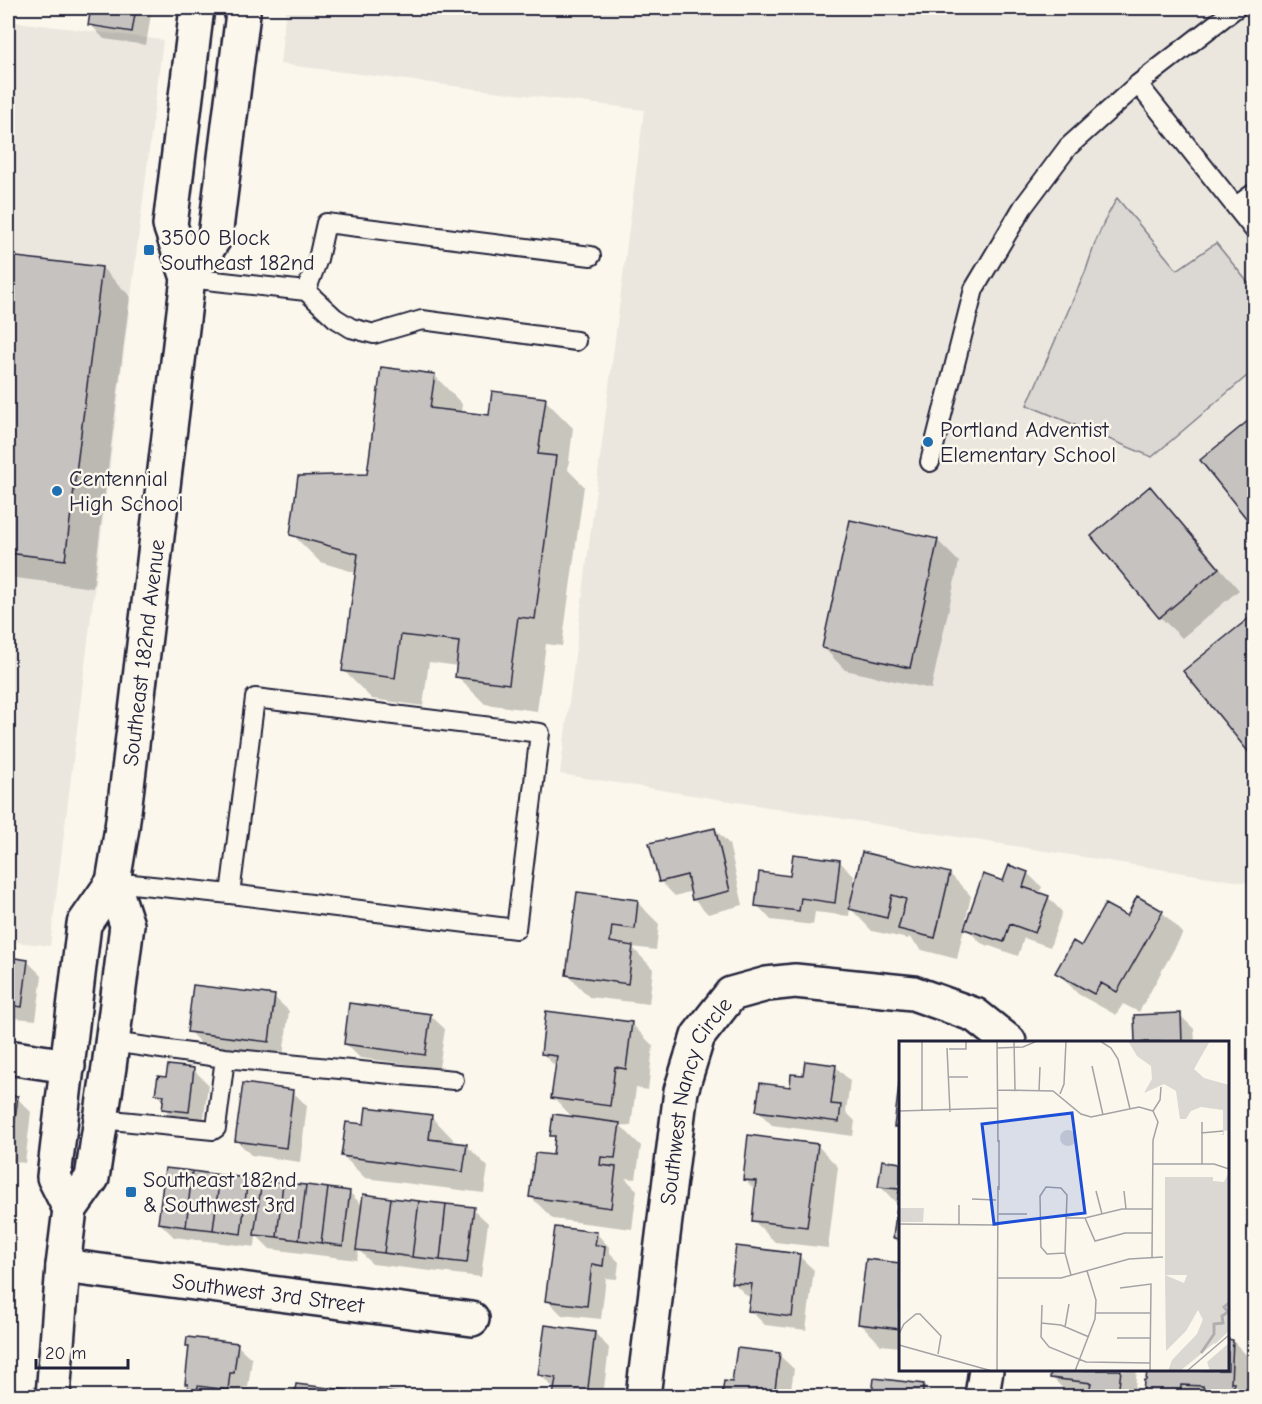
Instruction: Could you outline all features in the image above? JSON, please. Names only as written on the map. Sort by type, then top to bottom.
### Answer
[{"type":"main road","name":"Southeast 182nd Avenue","points":[[194,269],[170,225],[196,8]]},
{"type":"main road","name":"Southeast 182nd Avenue","points":[[70,1209],[54,1177],[84,924],[113,882],[122,828],[194,269],[215,237],[243,13],[240,8]]},
{"type":"main road","name":"Southeast 182nd Avenue","points":[[53,1396],[63,1266],[70,1209],[92,1178],[127,925],[113,882]]},
{"type":"main road","name":"Southwest Nancy Circle","points":[[643,1396],[681,1091],[698,1036],[731,994],[767,984],[795,981],[913,993],[975,1015],[1008,1041]]},
{"type":"main road","points":[[8,1057],[68,1066]]},
{"type":"main road","name":"Southwest 3rd Street","points":[[63,1266],[472,1319]]},
{"type":"main road","points":[[982,1396],[986,1371]]},
{"type":"lane","points":[[930,462],[974,289],[1023,207],[1068,147],[1138,84],[1236,8]]},
{"type":"lane","points":[[1138,84],[1254,230]]},
{"type":"lane","points":[[1236,207],[1254,193]]},
{"type":"lane","points":[[306,291],[318,259],[326,223],[591,256]]},
{"type":"lane","points":[[194,269],[306,291],[335,318],[351,328],[374,334],[422,320],[576,341]]},
{"type":"lane","points":[[113,882],[516,929],[540,733],[255,698],[230,894]]},
{"type":"lane","points":[[112,1042],[225,1058],[454,1080]]},
{"type":"lane","points":[[101,1119],[213,1130],[216,1128],[225,1058]]},
{"type":"shaded area","name":"Portland Adventist Elementary School","points":[[286,8],[1254,8],[1254,884],[560,774],[644,110],[280,64]]},
{"type":"shaded area","name":"Centennial High School","points":[[8,21],[163,40],[50,946],[8,941]]},
{"type":"shaded area","points":[[1117,198],[1177,270],[1216,243],[1254,290],[1254,370],[1152,457],[1027,405],[1086,270],[1104,222]]},
{"type":"building","points":[[91,8],[136,8],[132,32],[88,25]]},
{"type":"building","points":[[8,256],[102,267],[65,560],[8,553]]},
{"type":"building","points":[[381,367],[435,374],[430,408],[489,415],[492,391],[546,398],[538,454],[556,456],[535,619],[518,617],[509,684],[455,677],[459,642],[401,635],[395,678],[342,671],[358,554],[290,535],[298,476],[367,474]]},
{"type":"building","points":[[1254,416],[1254,528],[1200,460]]},
{"type":"building","points":[[1150,486],[1219,568],[1159,618],[1091,536]]},
{"type":"building","points":[[850,520],[938,539],[910,668],[822,648]]},
{"type":"building","points":[[1254,614],[1254,759],[1183,671]]},
{"type":"building","points":[[715,828],[730,891],[692,900],[687,875],[659,882],[649,843]]},
{"type":"building","points":[[862,852],[950,873],[935,938],[898,929],[906,899],[892,895],[887,918],[849,909]]},
{"type":"building","points":[[793,854],[840,860],[835,903],[801,898],[799,911],[755,906],[759,872],[790,876]]},
{"type":"building","points":[[1009,865],[1028,872],[1023,887],[1049,896],[1035,933],[1010,924],[1004,942],[964,929],[983,874],[1003,881]]},
{"type":"building","points":[[577,892],[638,900],[635,929],[612,926],[610,942],[633,946],[628,984],[566,975]]},
{"type":"building","points":[[1137,896],[1163,911],[1117,992],[1101,983],[1094,994],[1055,973],[1073,941],[1081,946],[1105,904],[1127,916]]},
{"type":"building","points":[[8,957],[28,960],[22,1007],[8,1005]]},
{"type":"building","points":[[193,985],[275,995],[269,1042],[187,1032]]},
{"type":"building","points":[[349,1003],[431,1014],[425,1055],[344,1044]]},
{"type":"building","points":[[546,1011],[632,1022],[626,1069],[615,1067],[610,1106],[551,1098],[557,1056],[541,1054]]},
{"type":"building","points":[[1181,1013],[1182,1041],[1135,1041],[1134,1015]]},
{"type":"building","points":[[805,1061],[836,1065],[831,1104],[841,1105],[839,1122],[756,1111],[760,1083],[790,1087],[791,1074],[803,1075]]},
{"type":"building","points":[[168,1065],[194,1068],[189,1112],[162,1109],[164,1095],[155,1094],[158,1076],[166,1077]]},
{"type":"building","points":[[243,1083],[293,1090],[286,1148],[235,1141]]},
{"type":"building","points":[[899,1084],[899,1127],[894,1127]]},
{"type":"building","points":[[8,1095],[18,1096],[11,1150],[8,1149]]},
{"type":"building","points":[[366,1107],[432,1115],[429,1139],[467,1144],[463,1172],[341,1156],[346,1122],[364,1124]]},
{"type":"building","points":[[553,1114],[620,1123],[615,1158],[601,1157],[600,1165],[616,1167],[611,1208],[529,1197],[535,1153],[553,1155],[555,1136],[550,1136]]},
{"type":"building","points":[[748,1135],[818,1144],[807,1227],[752,1221],[756,1181],[743,1180]]},
{"type":"building","points":[[882,1160],[899,1163],[899,1189],[878,1187]]},
{"type":"building","points":[[165,1168],[192,1171],[186,1227],[158,1223]]},
{"type":"building","points":[[192,1171],[220,1175],[213,1230],[186,1227]]},
{"type":"building","points":[[220,1175],[248,1178],[241,1234],[213,1230]]},
{"type":"building","points":[[262,1180],[283,1183],[277,1237],[254,1235]]},
{"type":"building","points":[[283,1183],[306,1185],[299,1240],[277,1237]]},
{"type":"building","points":[[306,1185],[328,1188],[321,1243],[299,1240]]},
{"type":"building","points":[[328,1188],[350,1191],[343,1246],[321,1243]]},
{"type":"building","points":[[899,1189],[899,1239],[893,1238]]},
{"type":"building","points":[[363,1194],[391,1198],[384,1253],[356,1250]]},
{"type":"building","points":[[391,1198],[419,1201],[412,1257],[384,1253]]},
{"type":"building","points":[[419,1201],[446,1204],[440,1260],[412,1257]]},
{"type":"building","points":[[446,1204],[474,1207],[467,1263],[440,1260]]},
{"type":"building","points":[[555,1227],[597,1232],[595,1245],[605,1246],[603,1266],[592,1264],[587,1306],[545,1301]]},
{"type":"building","points":[[736,1246],[800,1254],[792,1317],[748,1311],[752,1284],[731,1283]]},
{"type":"building","points":[[866,1259],[899,1263],[899,1329],[858,1324]]},
{"type":"building","points":[[545,1325],[595,1332],[587,1396],[553,1396],[556,1378],[538,1375]]},
{"type":"building","points":[[187,1337],[238,1343],[234,1373],[230,1373],[228,1390],[198,1386],[197,1392],[187,1391],[188,1384],[185,1384],[189,1346],[186,1346]]},
{"type":"building","points":[[1229,1339],[1233,1340],[1231,1383],[1234,1383],[1233,1392],[1204,1391],[1203,1386],[1181,1385],[1180,1396],[1143,1396],[1144,1380],[1146,1380],[1147,1371],[1229,1371]]},
{"type":"building","points":[[737,1348],[780,1353],[774,1396],[722,1396],[724,1381],[732,1382]]},
{"type":"building","points":[[1051,1371],[1121,1371],[1118,1396],[1089,1392],[1091,1383],[1050,1378]]},
{"type":"building","points":[[874,1378],[924,1384],[922,1396],[872,1396]]},
{"type":"building","points":[[296,1384],[361,1392],[360,1396],[294,1396]]},
{"type":"building","points":[[244,1390],[280,1393],[279,1396],[243,1396]]},
{"type":"building","points":[[378,1391],[419,1396],[377,1396]]},
{"type":"place","name":"3500 Block Southeast 182nd","points":[[149,250]]},
{"type":"place","name":"Portland Adventist Elementary School","points":[[928,442]]},
{"type":"place","name":"Centennial High School","points":[[57,491]]},
{"type":"place","name":"Southeast 182nd & Southwest 3rd","points":[[131,1192]]}]
